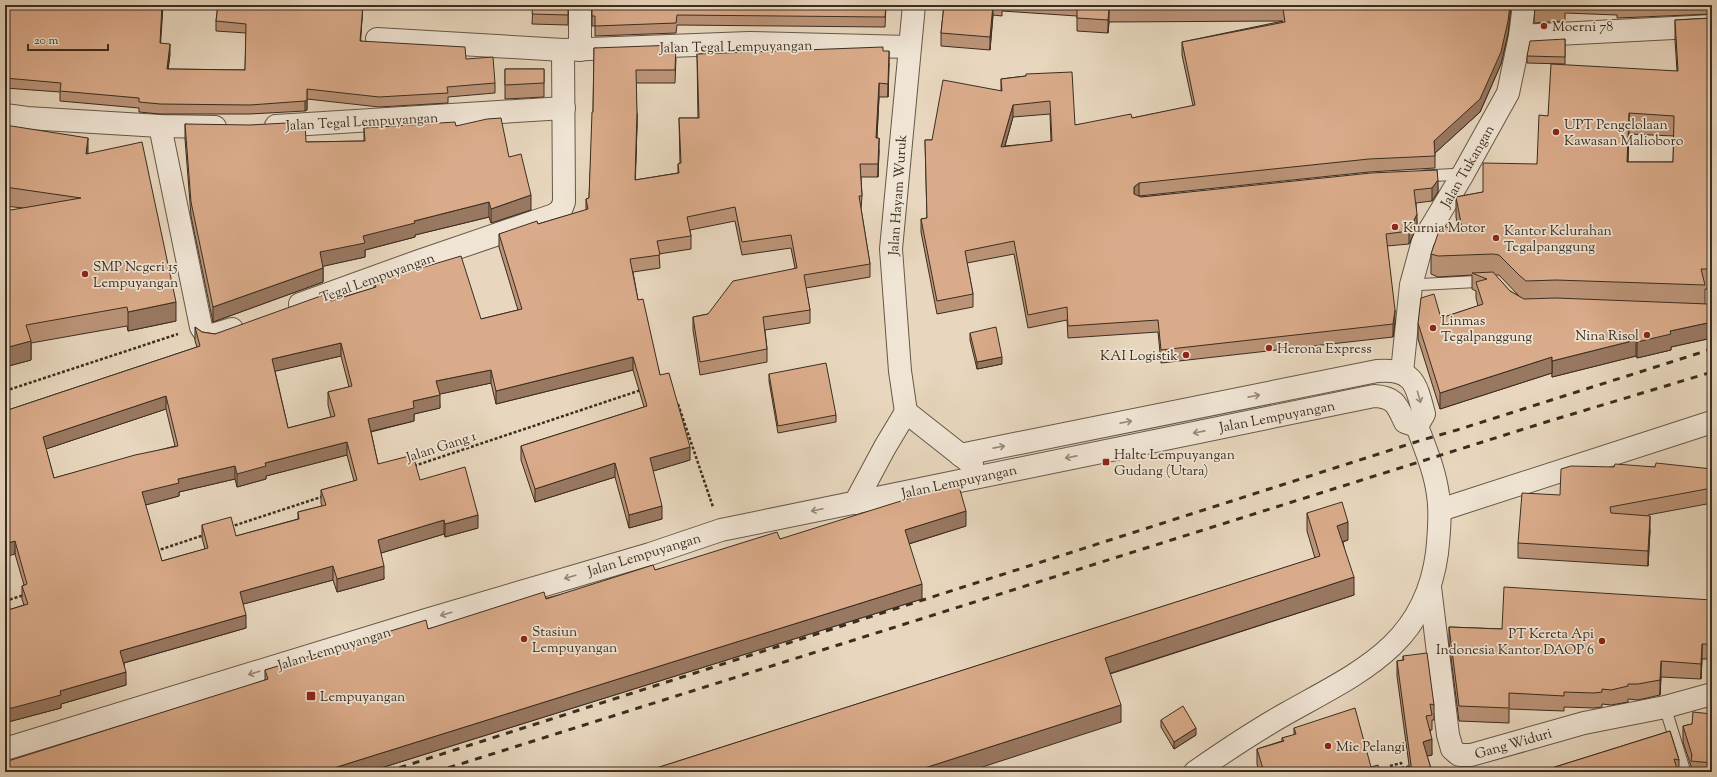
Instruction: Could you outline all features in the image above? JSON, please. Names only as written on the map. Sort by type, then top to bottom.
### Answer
[{"type":"street","points":[[564,108],[580,5]]},
{"type":"street","name":"Jalan Hayam Wuruk","points":[[906,412],[900,371],[891,249],[914,5]]},
{"type":"street","name":"Jalan Tukangan","points":[[1402,372],[1410,285],[1423,241],[1508,94],[1520,36],[1524,5]]},
{"type":"street","points":[[1520,36],[1712,26]]},
{"type":"street","name":"Jalan Tegal Lempuyangan","points":[[377,39],[572,50],[749,44],[909,47]]},
{"type":"street","name":"Jalan Tegal Lempuyangan","points":[[257,127],[564,108]]},
{"type":"street","name":"Tegal Lempuyangan","points":[[278,312],[419,261],[554,215],[561,210],[564,202],[564,108]]},
{"type":"street","points":[[5,115],[27,118],[160,126],[235,127]]},
{"type":"street","points":[[160,126],[201,327],[205,333],[212,334],[249,323]]},
{"type":"street","name":"Jalan Lempuyangan","points":[[960,455],[1376,371],[1389,370],[1402,372]]},
{"type":"street","points":[[1195,772],[1264,727],[1365,667],[1385,652],[1413,621],[1430,587],[1437,548],[1440,510],[1436,482],[1417,426],[1424,414],[1420,398],[1417,388],[1411,379],[1402,372]]},
{"type":"street","name":"Jalan Lempuyangan","points":[[5,749],[426,620],[650,554],[721,530],[1374,396],[1388,398],[1393,401],[1405,422],[1417,426]]},
{"type":"street","points":[[855,502],[906,412],[985,475]]},
{"type":"street","points":[[1440,510],[1712,422]]},
{"type":"street","name":"Gang Widuri","points":[[1430,587],[1448,735],[1452,749],[1459,755],[1471,755],[1584,723],[1665,707],[1712,694]]},
{"type":"lane","points":[[1416,177],[1463,174]]},
{"type":"lane","points":[[1410,285],[1498,282]]},
{"type":"lane","points":[[1665,707],[1685,772]]},
{"type":"path","points":[[5,391],[201,327]]},
{"type":"path","name":"Jalan Gang 1","points":[[412,466],[646,389]]},
{"type":"path","points":[[678,404],[721,530]]},
{"type":"path","points":[[224,529],[329,494]]},
{"type":"path","points":[[156,551],[208,534]]},
{"type":"path","points":[[5,601],[28,594]]},
{"type":"path","points":[[1390,766],[1401,763],[1403,768],[1418,764]]},
{"type":"building","points":[[5,5],[162,5],[160,43],[170,44],[167,69],[245,70],[246,24],[216,21],[218,5],[363,5],[360,41],[465,47],[466,59],[493,57],[495,83],[447,87],[448,93],[379,97],[307,89],[307,100],[305,101],[250,105],[160,104],[139,102],[139,98],[60,91],[61,83],[5,78]]},
{"type":"building","points":[[533,5],[568,5],[568,15],[532,14]]},
{"type":"building","points":[[592,5],[886,5],[885,17],[677,15],[676,23],[595,26],[595,16],[592,16]]},
{"type":"building","points":[[944,5],[993,5],[990,37],[941,33]]},
{"type":"building","points":[[1077,5],[1510,5],[1501,52],[1480,99],[1434,141],[1435,156],[1369,159],[1139,183],[1134,187],[1134,194],[1141,197],[1371,173],[1437,170],[1438,180],[1432,188],[1414,190],[1417,214],[1409,231],[1386,234],[1395,310],[1393,324],[1161,350],[1158,320],[1068,326],[1067,307],[1028,315],[1014,241],[965,251],[973,294],[937,301],[921,219],[927,218],[925,140],[932,140],[943,80],[1002,91],[1001,79],[1026,76],[1026,74],[1072,72],[1075,125],[1131,114],[1132,118],[1195,105],[1182,42],[1285,22],[1283,9],[1109,9],[1108,20],[1077,18]],"holes":[[[1050,101],[1052,141],[1001,147],[1013,105]]]},
{"type":"building","points":[[1535,5],[1565,5],[1565,8],[1534,10]]},
{"type":"building","points":[[1712,18],[1712,269],[1701,269],[1705,285],[1556,280],[1526,281],[1499,255],[1438,256],[1431,254],[1441,225],[1463,233],[1456,197],[1483,192],[1483,163],[1537,164],[1539,115],[1548,116],[1551,64],[1678,71],[1675,20]],"holes":[[[1629,113],[1674,116],[1673,162],[1627,162]]]},
{"type":"building","points":[[1565,39],[1565,57],[1527,56],[1530,41]]},
{"type":"building","points":[[676,45],[675,70],[636,70],[637,113],[635,180],[679,173],[678,164],[681,163],[679,118],[699,118],[697,54],[883,47],[883,51],[889,51],[888,84],[879,83],[876,138],[879,138],[878,164],[860,164],[862,196],[859,196],[870,264],[804,275],[810,310],[763,317],[767,349],[700,362],[693,317],[708,314],[733,281],[797,268],[791,235],[742,242],[735,207],[687,217],[691,236],[657,241],[660,255],[630,259],[638,300],[643,299],[660,375],[669,373],[690,447],[650,458],[662,506],[629,515],[615,463],[535,489],[521,446],[647,406],[633,357],[496,391],[491,370],[436,381],[440,395],[413,401],[414,408],[368,419],[378,464],[413,455],[420,480],[465,467],[478,515],[445,524],[444,520],[378,540],[384,566],[337,579],[333,566],[240,592],[246,615],[120,651],[126,672],[60,691],[61,695],[8,709],[5,698],[5,611],[28,604],[22,586],[27,584],[15,541],[5,544],[5,411],[200,346],[195,327],[202,332],[215,334],[329,293],[331,301],[376,287],[374,282],[461,256],[481,319],[522,309],[499,234],[537,221],[538,224],[588,209],[586,199],[589,198],[594,48]],"holes":[[[341,343],[352,386],[328,392],[335,416],[288,428],[272,359]],[[166,396],[178,446],[135,455],[54,478],[43,437]],[[347,442],[357,480],[321,490],[326,505],[298,512],[299,519],[236,536],[231,517],[202,525],[208,548],[162,561],[142,492],[179,483],[178,479],[235,466],[237,474],[266,466],[265,463]]]},
{"type":"building","points":[[505,69],[544,69],[544,83],[505,85]]},
{"type":"building","points":[[501,118],[509,157],[521,154],[531,195],[491,209],[489,202],[363,236],[365,243],[320,252],[323,268],[213,307],[191,202],[185,124],[250,125],[305,122],[306,142],[365,141],[364,128],[455,122],[456,126],[487,119]]},
{"type":"building","points":[[5,125],[88,138],[86,154],[142,142],[176,302],[128,312],[127,307],[26,325],[31,341],[5,348],[5,211],[81,198],[5,187]]},
{"type":"building","points":[[1493,272],[1510,291],[1524,299],[1556,298],[1708,304],[1712,322],[1670,331],[1671,334],[1637,342],[1636,340],[1552,361],[1552,357],[1440,393],[1418,323],[1421,298],[1434,294],[1441,318],[1483,304],[1476,282],[1487,279],[1472,273]]},
{"type":"building","points":[[996,327],[1002,357],[977,362],[970,333]]},
{"type":"building","points":[[826,363],[836,415],[778,426],[769,374]]},
{"type":"building","points":[[1656,463],[1712,469],[1712,488],[1610,507],[1611,513],[1650,516],[1648,551],[1518,543],[1522,493],[1560,495],[1561,469],[1571,466],[1614,467],[1615,464],[1655,467]]},
{"type":"building","points":[[958,483],[966,511],[905,530],[922,584],[321,772],[5,772],[5,762],[268,679],[265,670],[426,620],[428,629],[544,592],[546,599],[653,565],[655,570],[777,532],[780,539]]},
{"type":"building","points":[[1342,502],[1348,522],[1337,526],[1354,577],[1105,658],[1121,705],[912,772],[644,772],[1320,556],[1307,513]]},
{"type":"building","points":[[1504,587],[1712,600],[1712,644],[1702,644],[1701,664],[1661,661],[1660,680],[1638,684],[1628,684],[1628,686],[1611,690],[1602,689],[1602,692],[1594,693],[1564,692],[1564,696],[1509,693],[1509,708],[1459,706],[1449,627],[1502,629]]},
{"type":"building","points":[[1427,653],[1434,705],[1430,704],[1432,715],[1426,716],[1432,739],[1423,742],[1432,772],[1412,772],[1397,661],[1404,660],[1403,656]]},
{"type":"building","points":[[1183,706],[1196,728],[1174,742],[1161,720]]},
{"type":"building","points":[[1355,708],[1371,767],[1378,765],[1380,772],[1264,772],[1257,749],[1284,741],[1282,738],[1296,734],[1294,728]]},
{"type":"building","points":[[1693,712],[1712,714],[1712,763],[1691,761],[1692,755],[1683,726],[1692,724]]},
{"type":"building","points":[[1670,731],[1679,760],[1674,759],[1678,772],[1539,772]]},
{"type":"railway","points":[[386,772],[1422,440],[1712,349]]},
{"type":"railway","points":[[435,772],[1546,422],[1712,372]]},
{"type":"place","name":"Moerni 78","points":[[1544,26]]},
{"type":"place","name":"UPT Pengelolaan Kawasan Malioboro","points":[[1556,132]]},
{"type":"place","name":"Kurnia Motor","points":[[1395,227]]},
{"type":"place","name":"Kantor Kelurahan Tegalpanggung","points":[[1496,238]]},
{"type":"place","name":"SMP Negeri 15 Lempuyangan","points":[[85,274]]},
{"type":"place","name":"Linmas Tegalpanggung","points":[[1433,328]]},
{"type":"place","name":"Nina Risol","points":[[1647,335]]},
{"type":"place","name":"Herona Express","points":[[1269,348]]},
{"type":"place","name":"KAI Logistik","points":[[1186,355]]},
{"type":"place","name":"Halte Lempuyangan Gudang (Utara)","points":[[1106,462]]},
{"type":"place","name":"Stasiun Lempuyangan","points":[[524,639]]},
{"type":"place","name":"PT Kereta Api Indonesia Kantor DAOP 6","points":[[1602,641]]},
{"type":"place","name":"Lempuyangan","points":[[311,696]]},
{"type":"place","name":"Mie Pelangi","points":[[1328,746]]}]
